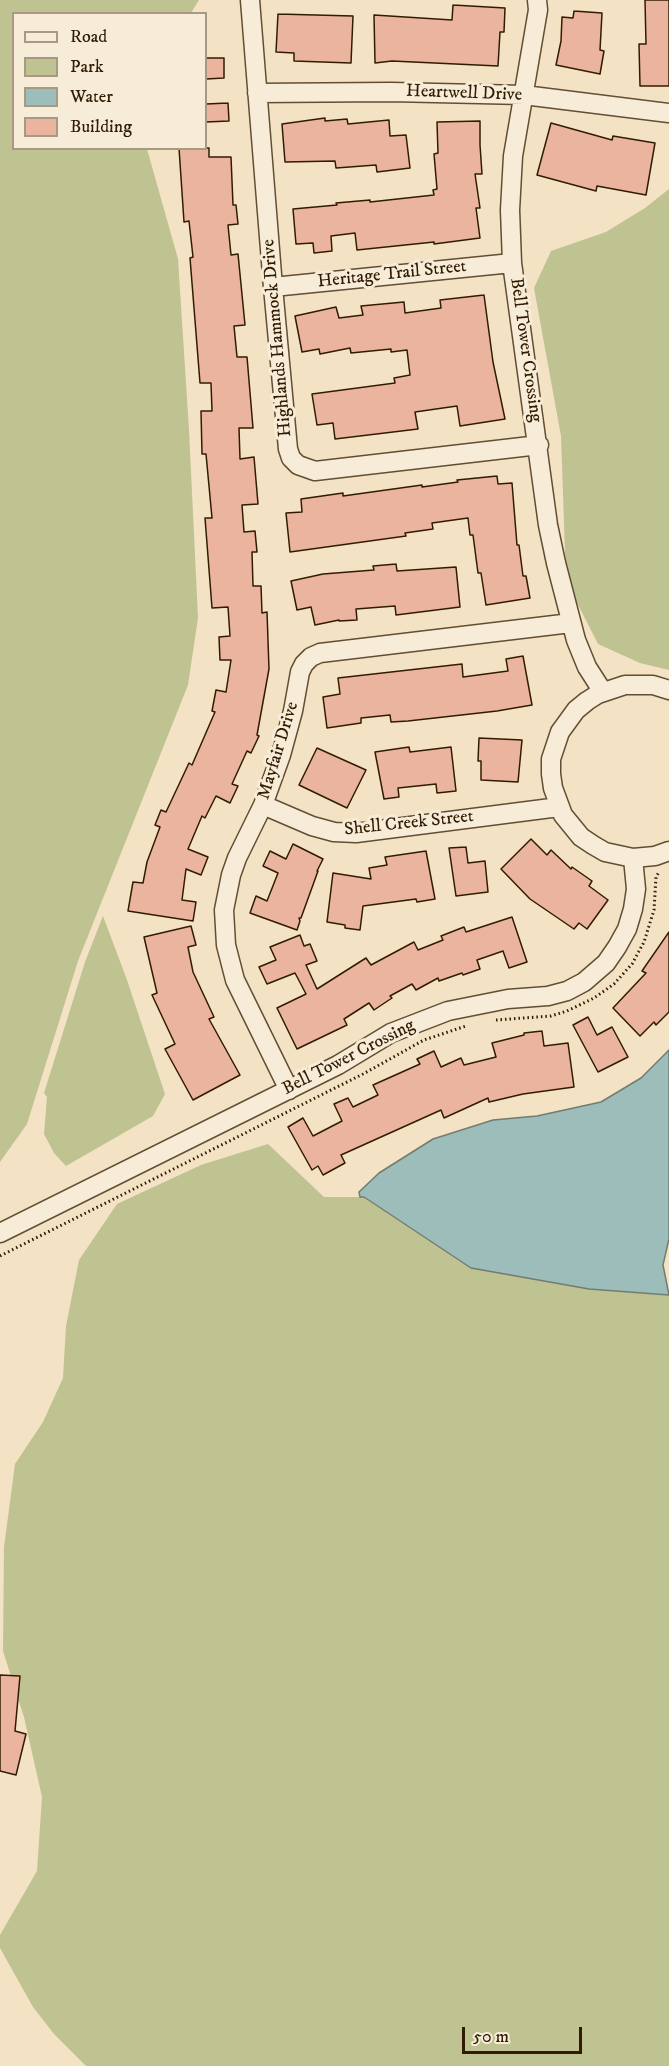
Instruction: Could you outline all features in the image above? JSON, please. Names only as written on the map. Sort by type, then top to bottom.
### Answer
[{"type":"street","name":"Highlands Hammock Drive","points":[[250,0],[273,287],[288,449],[291,458],[298,465],[315,471],[539,445]]},
{"type":"street","name":"Bell Tower Crossing","points":[[537,0],[538,10],[513,156],[510,210],[512,263],[539,445],[548,525],[571,623],[587,667],[603,692]]},
{"type":"street","name":"Heartwell Drive","points":[[257,93],[391,92],[524,95],[669,113]]},
{"type":"street","name":"Heritage Trail Street","points":[[273,287],[512,263]]},
{"type":"street","name":"Mayfair Drive","points":[[289,1090],[235,980],[228,954],[224,910],[237,858],[263,805],[281,755],[293,711],[300,672],[311,657],[320,653],[571,623]]},
{"type":"street","points":[[669,690],[639,684],[625,685],[603,692],[587,701],[563,726],[555,746],[551,774],[559,807],[571,826],[593,845],[606,852],[633,858],[655,856],[669,851]]},
{"type":"street","name":"Shell Creek Street","points":[[263,805],[312,826],[334,832],[356,833],[559,807]]},
{"type":"street","name":"Bell Tower Crossing","points":[[0,1233],[338,1065],[391,1033],[468,1006],[508,999],[548,996],[567,991],[592,977],[612,955],[627,929],[636,889],[633,858]]},
{"type":"path","points":[[487,1021],[551,1016],[583,1005],[614,984],[632,964],[644,942],[654,910],[656,877],[658,872],[663,870]]},
{"type":"path","points":[[0,1256],[363,1074],[424,1040],[468,1025]]},
{"type":"green space","points":[[0,0],[199,0],[192,12],[12,12],[12,150],[147,150],[178,259],[198,618],[188,685],[78,961],[27,1124],[0,1162]]},
{"type":"green space","points":[[669,189],[669,670],[640,663],[598,644],[566,581],[561,436],[534,288],[551,251],[606,232],[645,208]]},
{"type":"green space","points":[[103,916],[165,1094],[153,1116],[66,1166],[54,1153],[44,1134],[47,1097],[44,1093],[85,962]]},
{"type":"green space","points":[[268,1144],[324,1197],[363,1197],[471,1268],[589,1289],[669,1295],[669,2066],[86,2066],[54,2034],[33,2007],[0,1948],[0,1935],[37,1871],[42,1797],[24,1717],[3,1651],[4,1547],[15,1464],[43,1422],[63,1378],[66,1326],[79,1260],[117,1204],[201,1165]]},
{"type":"water","points":[[669,1050],[669,1239],[663,1265],[669,1295],[589,1289],[471,1268],[364,1197],[360,1197],[359,1192],[379,1173],[433,1139],[493,1120],[537,1116],[601,1102],[641,1078]]},
{"type":"building","points":[[645,0],[669,0],[669,86],[640,86],[639,44],[646,44]]},
{"type":"building","points":[[453,5],[505,8],[504,32],[500,32],[498,66],[392,61],[375,63],[374,15],[452,20]]},
{"type":"building","points":[[574,11],[602,13],[600,50],[604,51],[600,74],[556,65],[561,41],[562,17],[573,18]]},
{"type":"building","points":[[278,14],[353,16],[351,63],[294,61],[294,53],[276,52]]},
{"type":"building","points":[[207,58],[224,58],[224,78],[207,79]]},
{"type":"building","points":[[228,103],[229,121],[207,122],[207,104]]},
{"type":"building","points":[[325,118],[325,121],[347,119],[348,124],[389,120],[390,136],[406,135],[410,168],[377,172],[376,165],[336,168],[335,161],[285,162],[282,124]]},
{"type":"building","points":[[480,121],[482,174],[475,174],[480,208],[476,208],[480,238],[357,250],[355,233],[331,236],[332,251],[314,253],[313,243],[296,244],[293,209],[434,195],[433,190],[437,189],[434,154],[438,153],[437,122]]},
{"type":"building","points":[[551,123],[612,140],[613,136],[655,143],[646,195],[597,186],[596,191],[537,175]]},
{"type":"building","points":[[209,148],[209,157],[231,157],[233,205],[236,205],[238,224],[228,225],[231,255],[238,254],[245,325],[234,326],[237,357],[247,357],[253,428],[239,428],[240,459],[254,457],[258,504],[242,505],[244,532],[255,531],[257,552],[252,552],[253,586],[261,586],[262,613],[267,612],[269,669],[257,735],[259,736],[251,753],[247,751],[232,784],[238,786],[230,803],[216,796],[205,818],[202,816],[188,849],[208,857],[201,875],[186,869],[182,900],[196,902],[193,921],[128,911],[133,882],[143,883],[147,862],[160,827],[155,825],[161,810],[166,812],[189,763],[192,765],[215,712],[212,711],[216,690],[226,692],[231,660],[220,660],[219,637],[230,636],[228,607],[212,608],[205,518],[212,518],[206,454],[202,454],[201,411],[212,411],[211,383],[200,383],[190,258],[193,257],[189,221],[184,222],[179,150],[207,150]]},
{"type":"building","points":[[484,295],[493,362],[505,419],[460,426],[457,406],[415,412],[418,429],[335,439],[333,423],[317,425],[312,394],[395,383],[394,378],[410,375],[407,350],[391,352],[391,349],[351,353],[350,348],[320,354],[319,349],[302,352],[295,316],[336,307],[339,318],[363,315],[361,306],[404,302],[405,313],[441,308],[440,300]]},
{"type":"building","points":[[497,476],[498,484],[512,483],[517,545],[519,545],[523,576],[526,576],[530,598],[486,605],[468,518],[432,523],[433,529],[405,533],[406,536],[290,552],[286,513],[302,512],[301,499],[343,493],[343,496],[422,485],[422,487],[458,482],[457,480]]},
{"type":"building","points":[[396,564],[397,571],[456,567],[460,607],[396,615],[395,606],[356,609],[357,620],[339,620],[315,625],[311,607],[297,610],[291,581],[323,574],[374,570],[373,566]]},
{"type":"building","points":[[523,656],[532,705],[408,721],[391,722],[390,715],[361,718],[361,723],[327,728],[323,697],[340,694],[338,678],[462,664],[463,677],[508,671],[506,659]]},
{"type":"building","points":[[479,738],[522,740],[518,782],[481,780],[481,761],[478,761]]},
{"type":"building","points":[[409,747],[410,752],[451,747],[456,791],[437,793],[436,784],[398,788],[399,797],[384,799],[375,752]]},
{"type":"building","points":[[317,748],[366,770],[347,808],[299,785]]},
{"type":"building","points":[[531,839],[547,855],[551,850],[571,869],[572,867],[592,881],[589,886],[608,900],[587,929],[579,923],[574,929],[530,899],[501,869]]},
{"type":"building","points":[[293,844],[323,859],[301,918],[299,918],[297,930],[250,913],[256,896],[267,901],[278,873],[263,866],[270,851],[286,859]]},
{"type":"building","points":[[466,847],[468,863],[485,861],[488,892],[456,896],[449,848]]},
{"type":"building","points":[[426,851],[435,899],[417,902],[416,899],[363,906],[360,930],[327,922],[333,873],[371,879],[369,868],[387,865],[385,857]]},
{"type":"building","points":[[512,917],[527,962],[509,968],[503,951],[477,960],[480,969],[439,981],[438,978],[416,990],[412,984],[390,996],[392,998],[374,1010],[369,1003],[344,1019],[347,1025],[297,1049],[277,1008],[306,994],[295,973],[267,984],[259,967],[276,960],[270,947],[300,935],[304,946],[310,944],[317,961],[306,965],[317,989],[366,958],[371,965],[414,942],[418,950],[443,940],[441,936],[464,927],[466,932]]},
{"type":"building","points":[[191,926],[196,945],[188,947],[193,972],[214,1017],[209,1019],[240,1075],[193,1100],[165,1049],[175,1044],[152,995],[157,993],[144,937]]},
{"type":"building","points":[[669,932],[669,1012],[656,1025],[654,1022],[640,1036],[613,1008],[646,973],[642,971]]},
{"type":"building","points":[[588,1017],[597,1035],[612,1027],[628,1057],[598,1072],[573,1025]]},
{"type":"building","points":[[542,1031],[544,1046],[568,1043],[574,1087],[523,1094],[489,1102],[488,1098],[444,1118],[441,1110],[341,1155],[345,1163],[323,1175],[318,1166],[312,1170],[288,1127],[303,1118],[313,1136],[342,1121],[334,1104],[348,1098],[353,1107],[378,1095],[373,1085],[420,1064],[417,1059],[434,1051],[441,1067],[461,1058],[464,1065],[496,1057],[492,1043],[524,1035],[524,1033]]},
{"type":"building","points":[[0,1675],[20,1676],[15,1731],[26,1734],[16,1775],[0,1771]]}]
